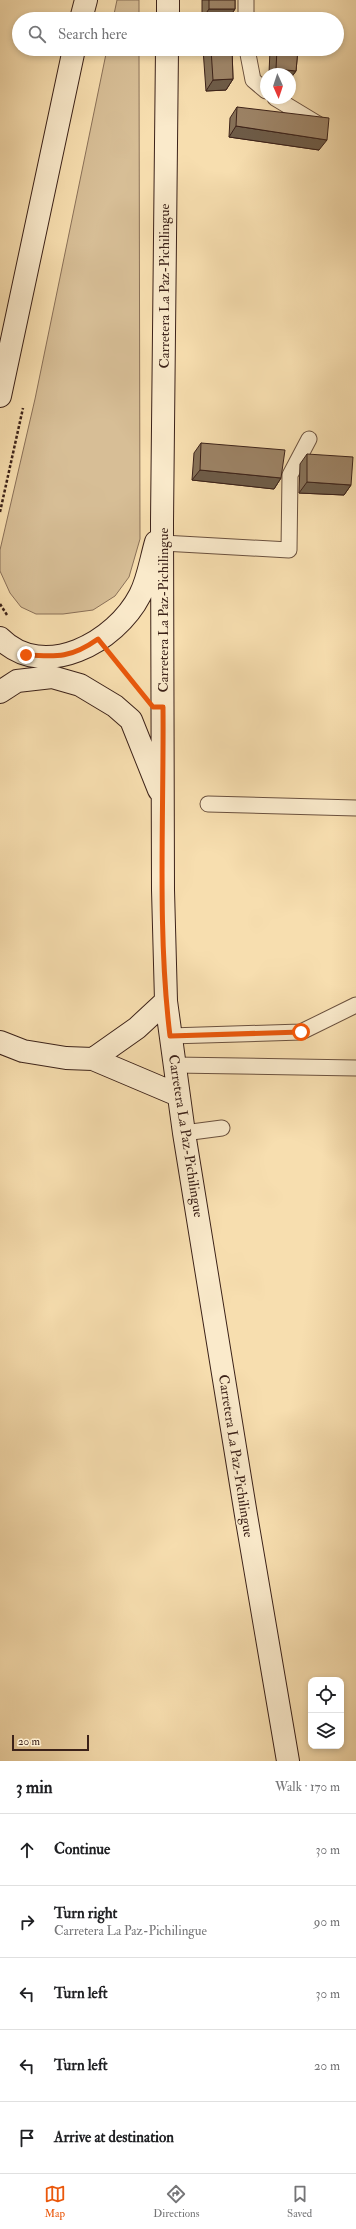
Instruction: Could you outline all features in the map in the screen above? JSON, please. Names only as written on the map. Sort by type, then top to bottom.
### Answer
[{"type":"main road","points":[[83,12],[86,0]]},
{"type":"main road","points":[[168,0],[168,12]]},
{"type":"main road","points":[[0,396],[8,328],[72,56]]},
{"type":"main road","name":"Carretera La Paz-Pichilingue","points":[[167,56],[162,522],[166,1001],[184,1133],[288,1761]]},
{"type":"main road","points":[[0,638],[26,655],[57,657],[82,650],[119,624],[140,595],[162,522]]},
{"type":"main road","points":[[0,692],[17,681],[52,677],[80,685],[114,706],[131,720],[164,802]]},
{"type":"main road","points":[[93,1059],[137,1028],[166,1001]]},
{"type":"main road","points":[[0,1042],[23,1051],[66,1058],[93,1059],[178,1094]]},
{"type":"lane","points":[[246,0],[246,12]]},
{"type":"lane","points":[[248,56],[253,80],[260,86]]},
{"type":"lane","points":[[285,104],[318,124]]},
{"type":"lane","points":[[163,543],[289,550],[290,475],[310,439]]},
{"type":"lane","points":[[208,804],[356,808]]},
{"type":"lane","points":[[170,1036],[301,1032],[356,1005]]},
{"type":"lane","points":[[174,1065],[356,1068]]},
{"type":"lane","points":[[184,1133],[222,1128]]},
{"type":"path","points":[[98,639],[153,707],[163,707]]},
{"type":"shaded area","points":[[117,0],[139,0],[139,12],[114,12]]},
{"type":"shaded area","points":[[106,56],[139,56],[140,539],[129,577],[115,596],[93,610],[63,614],[36,614],[21,607],[10,593],[0,571],[0,550],[35,399]]},
{"type":"building","points":[[209,0],[235,0],[235,9],[209,9]]},
{"type":"building","points":[[211,56],[232,56],[233,79],[213,80]]},
{"type":"building","points":[[277,56],[297,56],[296,71],[296,68],[276,68]]},
{"type":"building","points":[[237,107],[329,118],[327,140],[236,126]]},
{"type":"building","points":[[201,443],[285,450],[281,478],[200,470]]},
{"type":"building","points":[[307,454],[353,457],[351,485],[307,482]]},
{"type":"route","points":[[26,655],[57,657],[82,650],[98,639],[153,707],[163,707],[163,890],[166,1001],[170,1036],[301,1032]]}]
